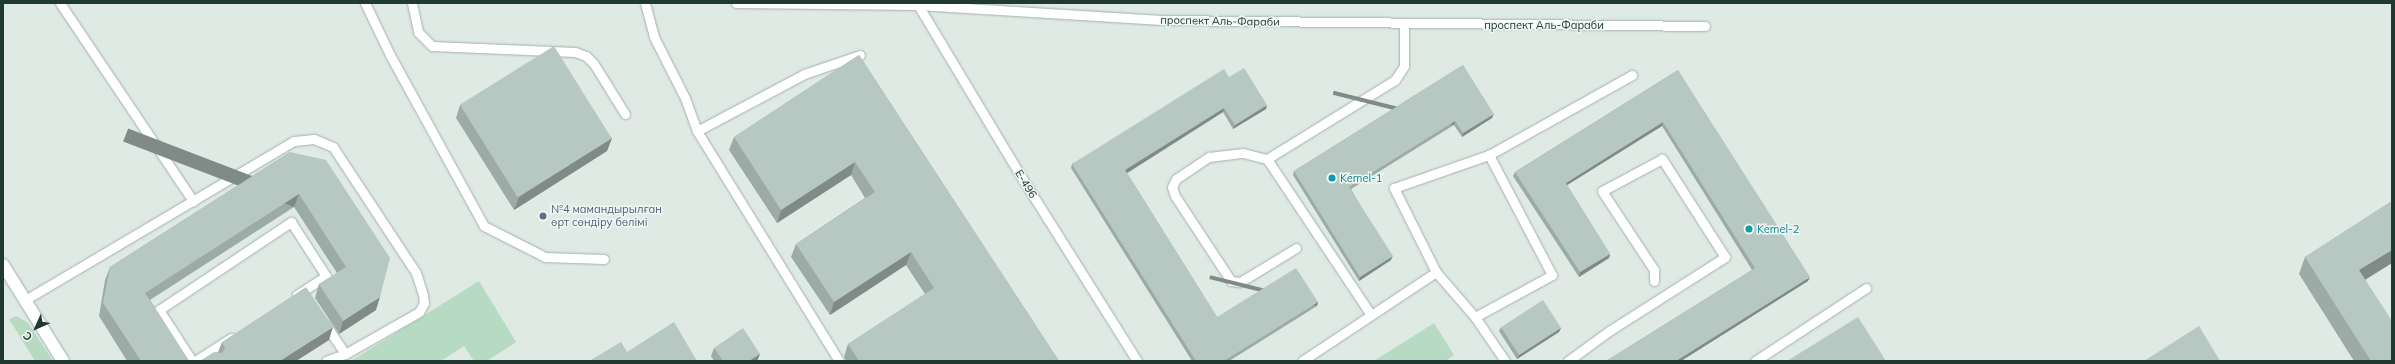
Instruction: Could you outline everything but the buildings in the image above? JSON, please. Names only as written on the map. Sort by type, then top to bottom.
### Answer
[{"type":"street","points":[[3,265],[63,361]]},
{"type":"lane","points":[[60,3],[194,200]]},
{"type":"lane","points":[[365,3],[390,55],[484,226],[545,257],[604,259]]},
{"type":"lane","points":[[412,3],[418,32],[432,46],[575,52],[586,56],[594,64],[625,114]]},
{"type":"lane","points":[[645,3],[654,37],[685,98],[697,131],[840,361]]},
{"type":"lane","name":"проспект Аль-Фараби","points":[[736,3],[918,5],[1162,20],[1404,24],[1705,26]]},
{"type":"lane","name":"E-496","points":[[918,5],[1025,184],[1138,361]]},
{"type":"lane","points":[[1267,159],[1395,80],[1404,66],[1404,24]]},
{"type":"lane","points":[[697,131],[804,74],[860,55]]},
{"type":"lane","points":[[1505,361],[1475,316],[1436,272],[1394,188],[1489,155],[1632,75]]},
{"type":"lane","points":[[24,300],[294,141],[314,139],[333,147],[416,273],[424,295],[424,303],[419,312],[345,354],[326,361]]},
{"type":"lane","points":[[1296,248],[1240,282],[1231,281],[1175,196],[1172,187],[1176,179],[1209,157],[1242,153],[1267,159],[1371,315]]},
{"type":"lane","points":[[1475,316],[1552,275],[1489,155]]},
{"type":"lane","points":[[1568,361],[1609,331],[1725,257],[1662,159],[1602,191],[1654,270],[1654,281]]},
{"type":"lane","points":[[192,361],[159,310],[291,222],[326,276],[306,294],[291,299]]},
{"type":"lane","points":[[1302,361],[1436,272]]},
{"type":"lane","points":[[1755,361],[1866,288]]},
{"type":"lane","points":[[320,316],[345,354]]},
{"type":"lane","points":[[196,361],[240,332]]},
{"type":"lane","points":[[208,352],[214,361]]},
{"type":"green space","points":[[479,281],[516,342],[487,361],[474,361],[464,346],[441,361],[351,361]]},
{"type":"green space","points":[[17,316],[28,323],[53,361],[35,361],[9,319]]},
{"type":"green space","points":[[1434,323],[1454,355],[1446,361],[1374,361]]},
{"type":"place","name":"Kemel-1","points":[[1332,178]]},
{"type":"place","name":"№4 мамандырылған өрт сөндіру бөлімі","points":[[543,216]]},
{"type":"place","name":"Kemel-2","points":[[1749,229]]}]
